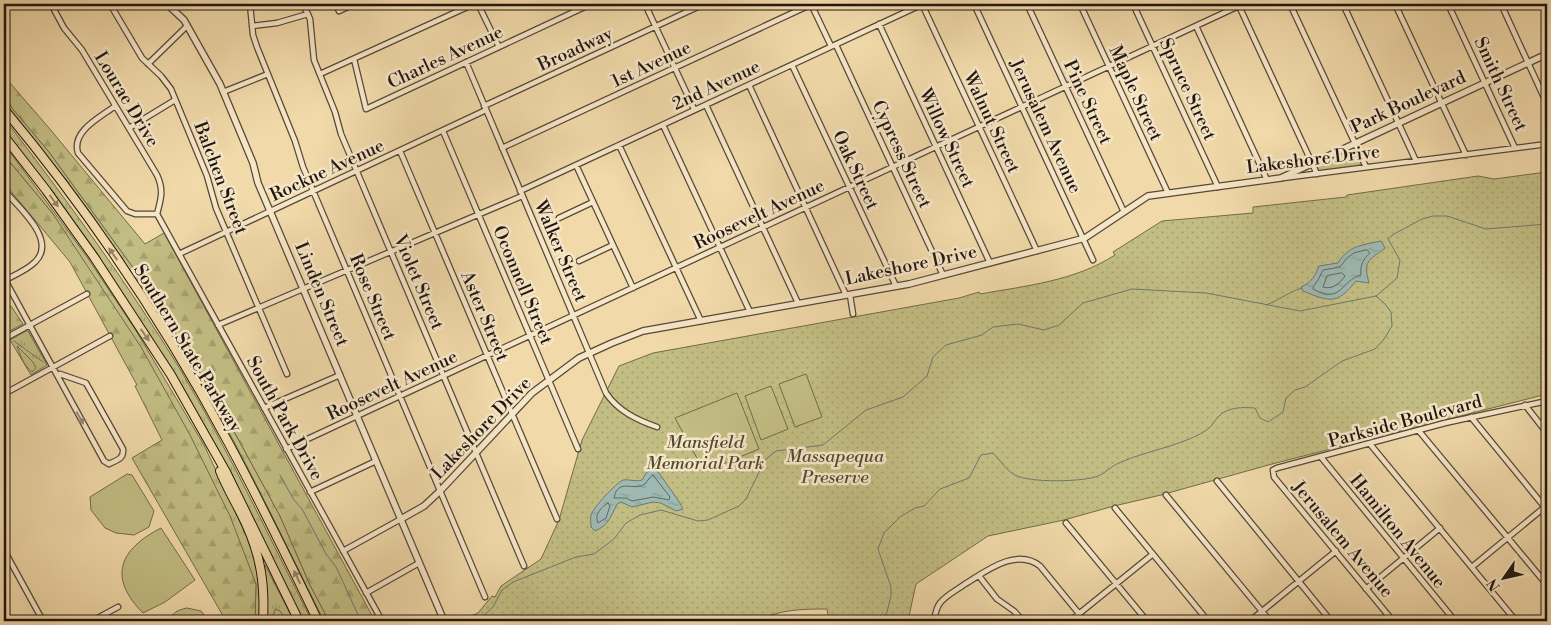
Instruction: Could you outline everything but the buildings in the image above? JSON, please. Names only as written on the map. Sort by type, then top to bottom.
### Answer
[{"type":"highway","name":"Southern State Parkway","points":[[4,109],[84,214],[150,309],[237,458],[318,621]]},
{"type":"highway","name":"Southern State Parkway","points":[[4,136],[94,257],[150,342],[206,437],[262,544],[299,621]]},
{"type":"highway","points":[[206,437],[257,554],[264,591],[264,621]]},
{"type":"street","name":"Lourae Drive","points":[[51,4],[64,28],[82,50],[161,184],[162,195],[157,214]]},
{"type":"street","name":"Balchen Street","points":[[110,4],[148,64],[165,80],[175,100],[209,181],[216,208],[287,374]]},
{"type":"street","name":"Linden Street","points":[[167,4],[179,14],[187,26],[224,92],[253,163],[258,183],[444,621]]},
{"type":"street","name":"Rose Street","points":[[250,4],[253,35],[257,48],[296,141],[303,167],[485,597]]},
{"type":"street","name":"Violet Street","points":[[303,4],[308,14],[314,60],[335,112],[341,134],[524,566]]},
{"type":"street","points":[[336,4],[339,10],[354,4]]},
{"type":"street","points":[[320,74],[474,4]]},
{"type":"street","points":[[478,4],[499,47]]},
{"type":"street","name":"Charles Avenue","points":[[354,59],[366,109],[591,4]]},
{"type":"street","points":[[645,4],[694,110]]},
{"type":"street","name":"Broadway","points":[[485,108],[704,4]]},
{"type":"street","name":"Cypress Street","points":[[811,4],[893,167],[943,275]]},
{"type":"street","name":"1st Avenue","points":[[502,148],[811,4]]},
{"type":"street","name":"2nd Avenue","points":[[218,325],[478,214],[576,165],[922,4]]},
{"type":"street","name":"Walnut Street","points":[[922,4],[1037,251]]},
{"type":"street","name":"Jerusalem Avenue","points":[[974,4],[1093,260]]},
{"type":"street","name":"Pine Street","points":[[1027,4],[1124,212]]},
{"type":"street","name":"Maple Street","points":[[1080,4],[1168,193]]},
{"type":"street","name":"Spruce Street","points":[[1133,4],[1218,187]]},
{"type":"street","points":[[1290,4],[1366,167]]},
{"type":"street","points":[[1343,4],[1416,161]]},
{"type":"street","points":[[1396,4],[1466,155]]},
{"type":"street","name":"Smith Street","points":[[1448,4],[1516,148]]},
{"type":"street","points":[[1501,4],[1547,104]]},
{"type":"street","points":[[1241,5],[1317,174]]},
{"type":"street","name":"Roosevelt Avenue","points":[[286,449],[1241,5]]},
{"type":"street","points":[[252,26],[277,23],[308,14]]},
{"type":"street","name":"Willow Street","points":[[879,24],[990,263]]},
{"type":"street","points":[[148,64],[187,26]]},
{"type":"street","points":[[1196,26],[1267,180]]},
{"type":"street","name":"Park Boulevard","points":[[1281,178],[1547,54]]},
{"type":"street","name":"Walker Street","points":[[466,62],[606,393],[614,404],[642,422],[657,427]]},
{"type":"street","name":"Oak Street","points":[[792,65],[896,286]]},
{"type":"street","points":[[224,92],[268,74]]},
{"type":"street","points":[[749,85],[848,295],[853,314]]},
{"type":"street","points":[[128,128],[175,100]]},
{"type":"street","points":[[706,105],[798,303]]},
{"type":"street","points":[[115,106],[80,135],[76,144],[78,153],[127,211],[135,214],[157,214]]},
{"type":"street","name":"Rockne Avenue","points":[[179,254],[400,151],[485,108]]},
{"type":"street","points":[[662,125],[750,312]]},
{"type":"street","name":"Oconnell Street","points":[[443,130],[578,449]]},
{"type":"street","name":"Lakeshore Drive","points":[[343,551],[424,506],[532,393],[579,358],[643,331],[896,286],[1037,251],[1083,238],[1148,196],[1547,144]]},
{"type":"street","points":[[619,145],[701,321]]},
{"type":"street","name":"Aster Street","points":[[400,151],[556,519]]},
{"type":"street","points":[[576,165],[633,288]]},
{"type":"street","points":[[4,190],[40,234],[43,243],[42,250],[34,264],[4,279],[52,368],[104,461],[109,464],[122,458],[123,449],[86,383],[60,374],[56,375]]},
{"type":"street","points":[[559,218],[593,202]]},
{"type":"street","name":"South Park Drive","points":[[157,214],[382,621]]},
{"type":"street","points":[[579,261],[613,245]]},
{"type":"street","points":[[4,339],[87,294]]},
{"type":"street","points":[[4,394],[110,336]]},
{"type":"street","points":[[264,408],[340,376]]},
{"type":"street","name":"Parkside Boulevard","points":[[1272,472],[1277,468],[1471,417],[1547,400]]},
{"type":"street","points":[[1525,405],[1547,433]]},
{"type":"street","points":[[1471,417],[1547,507],[1472,567]]},
{"type":"street","points":[[1419,431],[1547,586]]},
{"type":"street","points":[[1370,444],[1516,621]]},
{"type":"street","name":"Hamilton Avenue","points":[[1320,457],[1455,621]]},
{"type":"street","points":[[310,492],[376,461]]},
{"type":"street","name":"Jerusalem Avenue","points":[[1272,472],[1274,477],[1393,621]]},
{"type":"street","points":[[1217,481],[1331,621]]},
{"type":"street","points":[[1166,495],[1270,621]]},
{"type":"street","points":[[1115,508],[1208,621]]},
{"type":"street","points":[[1066,523],[1147,621]]},
{"type":"street","points":[[1366,589],[1440,528]]},
{"type":"street","points":[[4,550],[43,621]]},
{"type":"street","points":[[1250,621],[1336,551]]},
{"type":"street","points":[[1070,621],[1153,554]]},
{"type":"street","points":[[934,621],[937,608],[941,602],[992,567],[1019,559],[1032,561],[1040,566],[1085,621]]},
{"type":"street","points":[[366,593],[419,563]]},
{"type":"street","points":[[979,576],[997,599],[1014,610],[1023,621]]},
{"type":"street","points":[[92,621],[99,620],[118,607]]},
{"type":"green space","points":[[4,76],[145,244],[164,233],[375,621],[329,621],[310,585],[280,516],[218,402],[132,266],[49,152],[12,108],[4,94]]},
{"type":"green space","points":[[4,94],[12,108],[49,152],[132,266],[190,356],[218,402],[280,516],[310,585],[329,621],[324,621],[223,421],[185,356],[143,291],[98,228],[4,104]]},
{"type":"green space","points":[[4,118],[95,241],[139,304],[180,369],[232,463],[312,621],[303,621],[198,417],[30,164],[4,132]]},
{"type":"green space","points":[[1355,143],[1366,167],[1317,174],[1312,164]]},
{"type":"green space","points":[[4,144],[87,257],[135,329],[204,445],[246,535],[257,564],[261,585],[260,621],[255,621],[256,584],[53,214],[4,155]]},
{"type":"green space","points":[[4,155],[53,214],[141,347],[190,435],[230,516],[256,584],[255,621],[226,621],[132,458],[162,440],[135,386],[137,385],[70,262],[4,183]]},
{"type":"green space","name":"Massapequa Preserve","points":[[1547,172],[1547,394],[1272,464],[1064,520],[988,536],[916,584],[908,621],[829,621],[827,609],[807,609],[773,614],[753,621],[459,621],[478,613],[492,596],[495,597],[501,586],[541,559],[559,520],[582,440],[619,366],[653,353],[959,298],[979,292],[980,294],[1032,285],[1067,277],[1100,264],[1115,255],[1113,252],[1162,221],[1253,213],[1253,207],[1346,197],[1347,195],[1478,176],[1494,179]]},
{"type":"green space","points":[[11,306],[23,324],[4,334],[4,310]]},
{"type":"green space","points":[[28,331],[47,365],[31,375],[10,340]]},
{"type":"green space","points":[[17,346],[33,362],[36,368],[32,372],[25,364]]},
{"type":"green space","points":[[806,374],[822,417],[795,427],[779,384]]},
{"type":"green space","points":[[771,386],[788,429],[761,440],[745,396]]},
{"type":"green space","name":"Mansfield Memorial Park","points":[[737,393],[759,449],[711,469],[698,460],[675,418]]},
{"type":"green space","points":[[127,474],[132,475],[154,511],[149,527],[134,535],[116,533],[105,528],[91,510],[90,497]]},
{"type":"green space","points":[[161,528],[195,580],[165,602],[143,613],[132,600],[125,587],[122,576],[123,565],[136,545]]},
{"type":"green space","points":[[265,565],[294,621],[265,621],[266,584],[263,566]]},
{"type":"green space","points":[[187,608],[201,611],[209,621],[167,621],[176,612]]},
{"type":"green space","points":[[275,609],[280,611],[287,621],[272,621]]},
{"type":"water","points":[[1381,241],[1385,248],[1368,262],[1369,283],[1356,281],[1338,298],[1332,299],[1303,291],[1301,287],[1313,278],[1319,266],[1338,263],[1352,249]]},
{"type":"water","points":[[651,470],[659,473],[683,509],[676,511],[661,503],[653,502],[632,507],[621,502],[617,504],[607,523],[595,531],[591,527],[591,515],[605,496],[623,480],[642,480],[646,473]]},
{"type":"waterway","points":[[478,621],[493,607],[502,590],[513,582],[576,557],[594,554],[614,539],[626,523],[640,515],[661,510],[698,521],[708,520],[739,506],[746,499],[765,460],[776,451],[823,445],[866,410],[903,397],[927,376],[933,357],[946,345],[982,335],[993,327],[1018,324],[1044,330],[1059,325],[1083,303],[1132,289],[1206,293],[1300,311],[1376,296],[1397,278],[1400,260],[1388,239],[1422,219],[1433,216],[1447,216],[1486,229],[1547,224]]},
{"type":"waterway","points":[[1266,305],[1302,288]]},
{"type":"waterway","points":[[882,621],[887,612],[891,596],[891,587],[878,549],[884,533],[900,517],[915,508],[924,506],[940,489],[969,478],[981,455],[993,453],[1009,471],[1022,478],[1056,481],[1081,480],[1098,476],[1121,462],[1171,446],[1200,434],[1211,426],[1219,416],[1231,409],[1255,408],[1260,418],[1268,422],[1283,412],[1286,398],[1295,390],[1305,387],[1342,361],[1375,349],[1384,339],[1392,326],[1391,312],[1376,296]]},
{"type":"waterway","points":[[14,341],[43,362]]},
{"type":"waterway","points":[[280,475],[294,500],[302,509],[326,554],[336,567],[361,621]]}]
